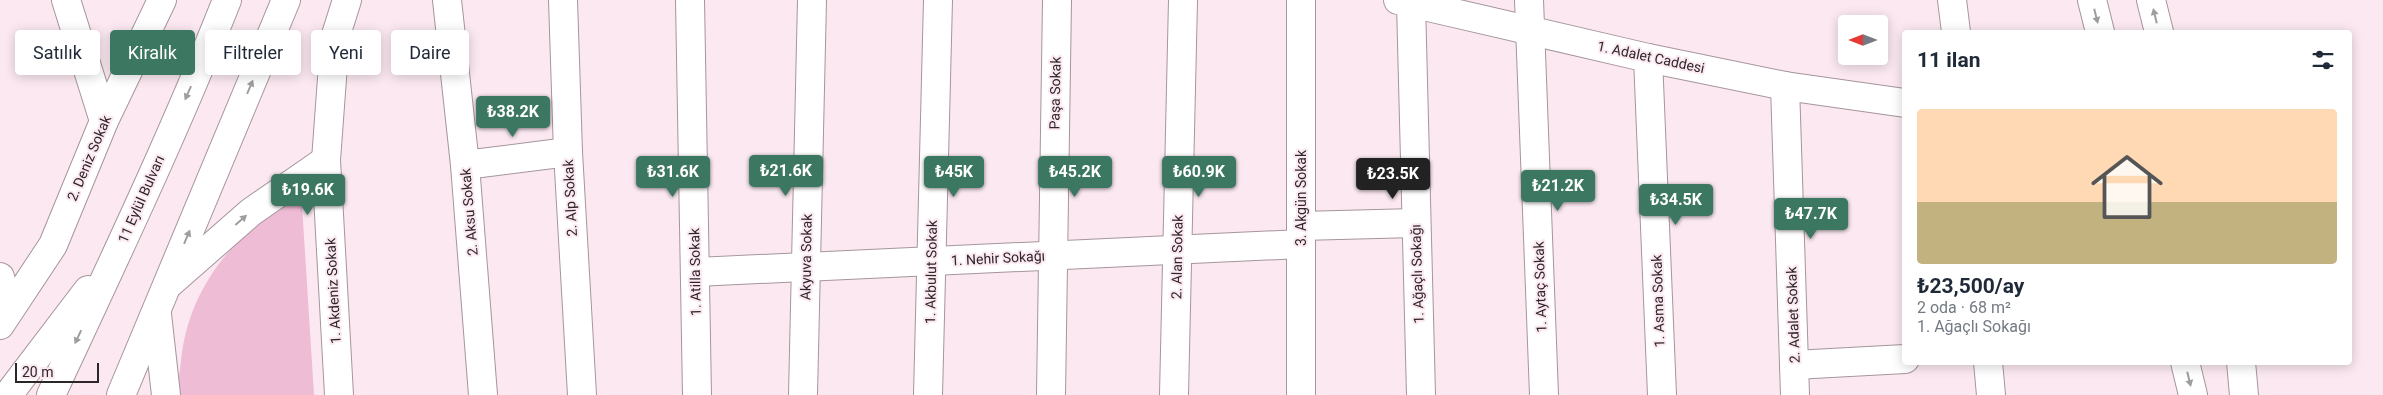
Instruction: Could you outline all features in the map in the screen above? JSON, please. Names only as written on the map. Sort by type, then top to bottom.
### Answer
[{"type":"street","points":[[66,0],[104,121]]},
{"type":"street","name":"2. Deniz Sokak","points":[[4,318],[53,245],[104,121],[162,0]]},
{"type":"street","name":"11 Eylül Bulvarı","points":[[52,395],[120,247],[205,55],[227,0]]},
{"type":"street","points":[[121,395],[286,0]]},
{"type":"street","name":"1. Akdeniz Sokak","points":[[339,395],[326,160],[335,38],[347,0]]},
{"type":"street","name":"2. Aksu Sokak","points":[[447,0],[465,165],[483,395]]},
{"type":"street","name":"2. Alp Sokak","points":[[563,0],[568,152],[582,395]]},
{"type":"street","name":"1. Atilla Sokak","points":[[690,0],[697,395]]},
{"type":"street","name":"Akyuva Sokak","points":[[803,395],[812,0]]},
{"type":"street","name":"1. Akbulut Sokak","points":[[928,395],[938,0]]},
{"type":"street","name":"Paşa Sokak","points":[[1051,395],[1057,0]]},
{"type":"street","name":"2. Alan Sokak","points":[[1174,395],[1183,0]]},
{"type":"street","name":"3. Akgün Sokak","points":[[1301,0],[1301,395]]},
{"type":"street","name":"1. Aytaç Sokak","points":[[1529,0],[1544,395]]},
{"type":"street","points":[[1952,0],[1956,30]]},
{"type":"street","points":[[2092,0],[2100,30]]},
{"type":"street","points":[[2151,0],[2158,30]]},
{"type":"street","name":"1. Adalet Caddesi","points":[[1405,2],[1648,58],[1784,86],[1902,104]]},
{"type":"street","name":"1. Ağaçlı Sokağı","points":[[1405,2],[1421,395]]},
{"type":"street","name":"1. Asma Sokak","points":[[1648,58],[1662,395]]},
{"type":"street","name":"2. Adalet Sokak","points":[[1784,86],[1795,395]]},
{"type":"street","points":[[465,165],[568,152]]},
{"type":"street","points":[[166,395],[161,299],[251,212],[326,160]]},
{"type":"street","name":"1. Nehir Sokağı","points":[[696,272],[1177,250],[1415,223]]},
{"type":"street","points":[[8,395],[120,247]]},
{"type":"street","points":[[0,277],[4,318]]},
{"type":"street","points":[[1794,365],[1902,359]]},
{"type":"street","points":[[1988,365],[1991,395]]},
{"type":"street","points":[[2185,365],[2193,395]]},
{"type":"street","points":[[2241,365],[2244,395]]},
{"type":"shaded area","points":[[301,189],[314,395],[178,395],[186,333],[194,307],[206,283],[238,241],[278,205]]}]
